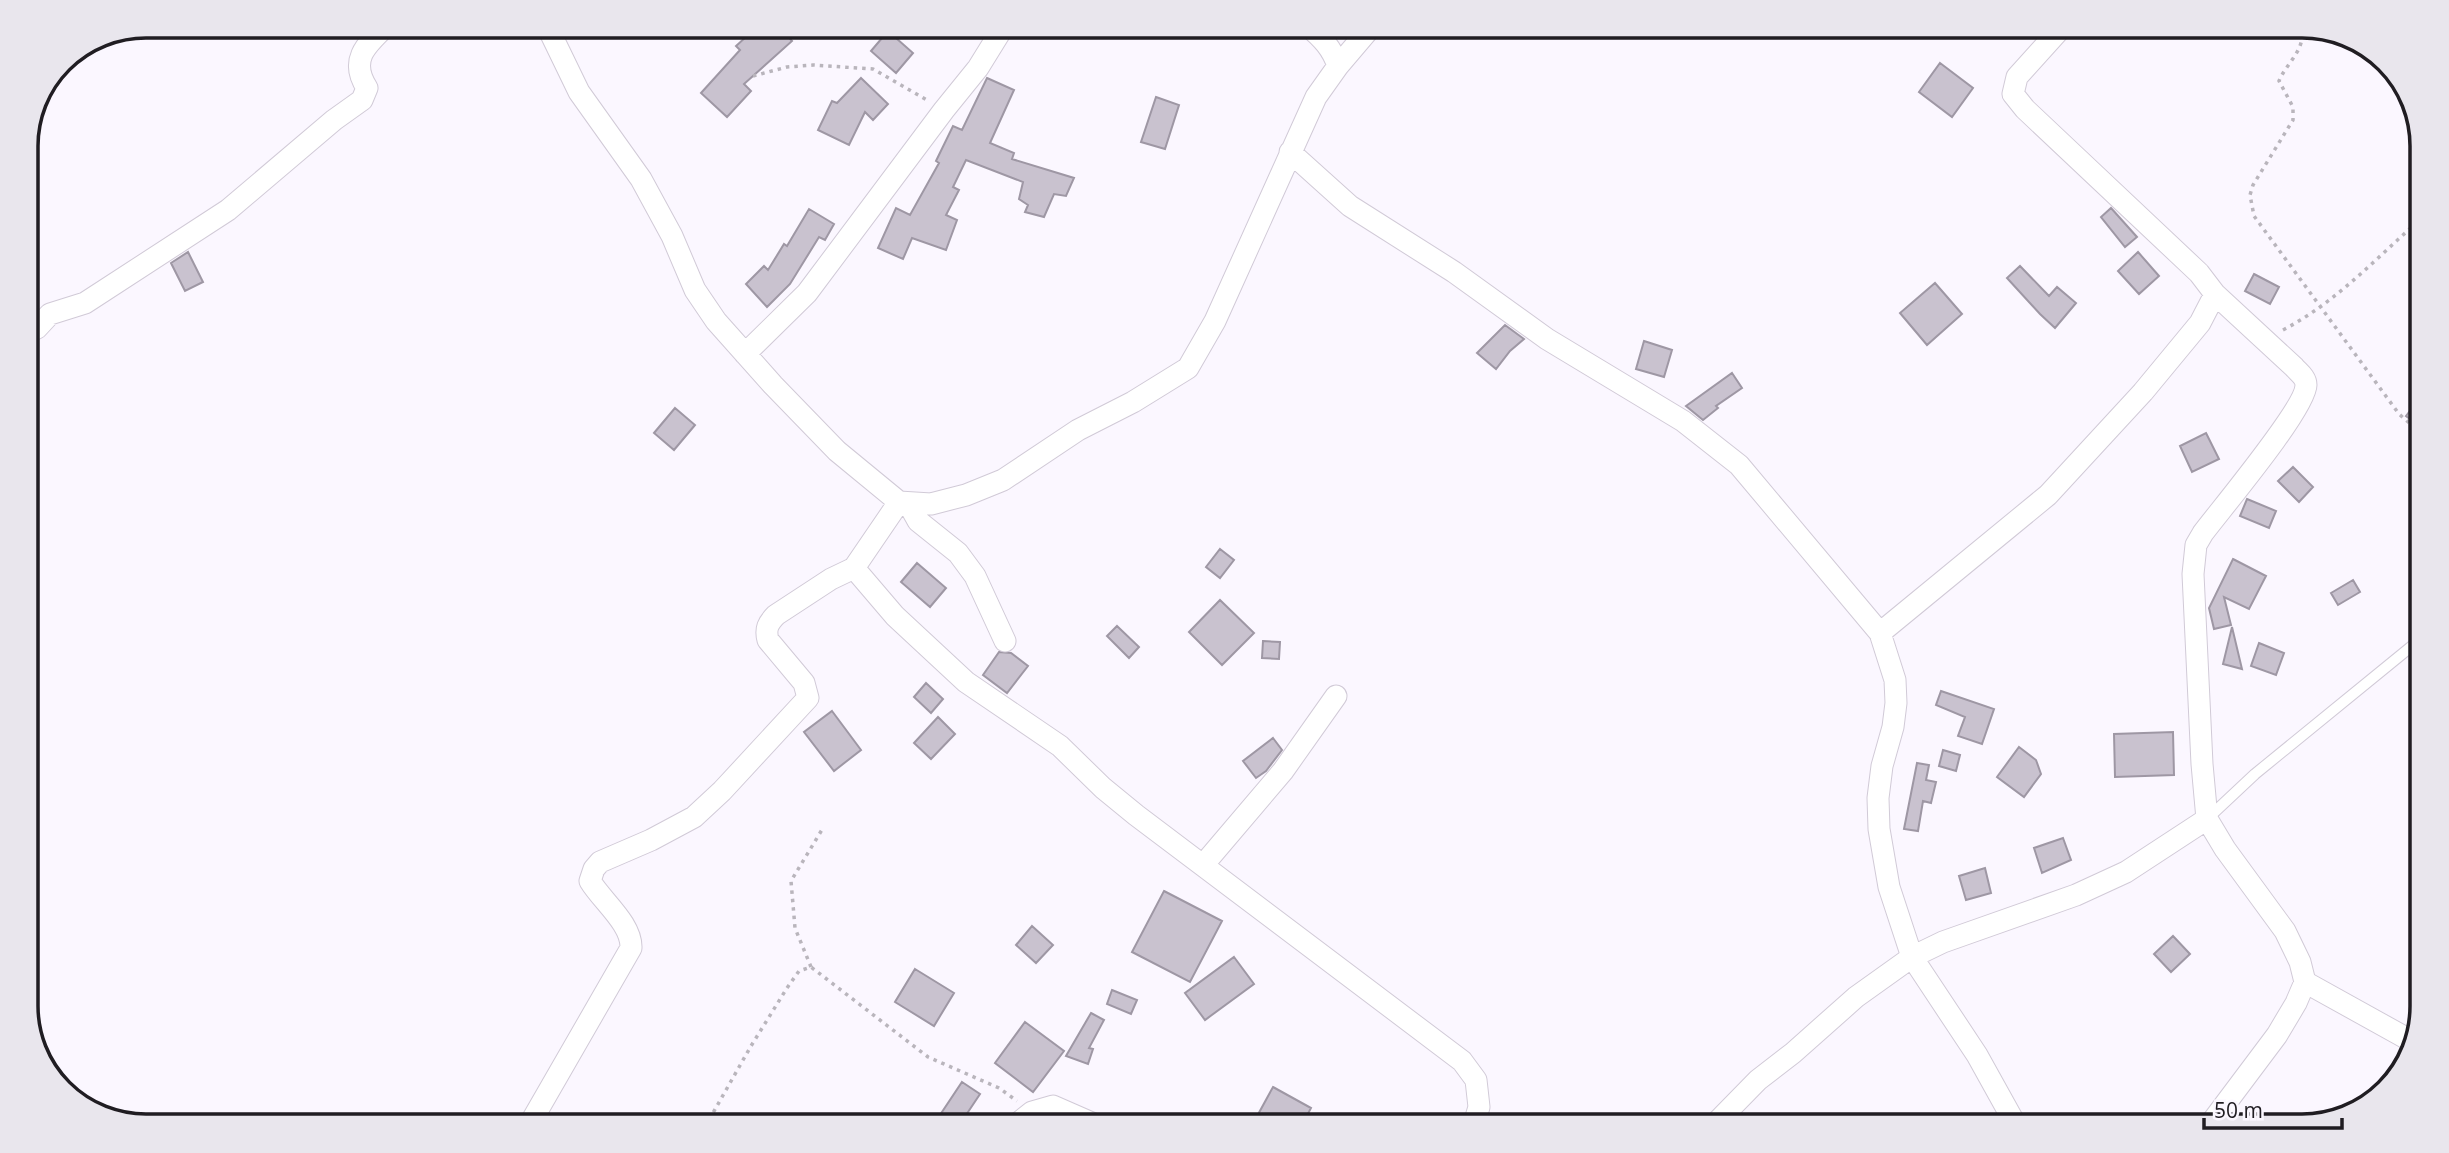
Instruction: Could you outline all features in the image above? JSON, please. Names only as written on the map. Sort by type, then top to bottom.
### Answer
[{"type":"street","points":[[39,326],[50,314],[85,303],[228,210],[334,120],[362,100],[367,88],[358,70],[364,48],[374,38]]},
{"type":"street","points":[[553,38],[579,92],[641,178],[672,236],[695,290],[716,321],[773,386],[837,451],[903,502],[918,521],[958,553],[975,576],[1005,641]]},
{"type":"street","points":[[745,354],[807,293],[978,68],[997,38]]},
{"type":"street","points":[[1322,38],[1334,53],[1338,66]]},
{"type":"street","points":[[903,502],[931,504],[966,495],[1003,480],[1077,430],[1133,402],[1188,368],[1215,321],[1316,97],[1362,38]]},
{"type":"street","points":[[2052,38],[2017,77],[2013,94],[2025,109],[2199,273],[2215,294],[2265,338],[2304,379],[2306,385],[2290,417],[2196,545],[2193,574],[2207,819],[2225,849],[2285,931],[2300,962],[2305,982],[2277,1034],[2217,1114]]},
{"type":"street","points":[[1290,152],[1350,206],[1454,272],[1547,339],[1683,421],[1739,465],[1880,633],[1895,680],[1896,703],[1878,798],[1879,828],[1889,887],[1912,957],[1978,1055],[2010,1114]]},
{"type":"street","points":[[1880,633],[2048,495],[2143,392],[2200,323],[2215,294]]},
{"type":"street","points":[[535,1114],[631,948],[632,940],[590,881],[594,869],[600,862],[651,841],[694,817],[801,707],[808,698],[804,683],[768,640],[766,632],[769,623],[776,615],[831,579],[854,568],[903,502]]},
{"type":"street","points":[[854,568],[895,616],[965,682],[1060,746],[1103,788],[1462,1060],[1476,1080],[1479,1107],[1477,1114]]},
{"type":"street","points":[[1204,864],[1283,771],[1336,696]]},
{"type":"street","points":[[1725,1114],[1758,1080],[1856,997],[1912,957],[1943,942],[2076,895],[2126,872],[2207,819]]},
{"type":"street","points":[[2305,982],[2405,1037]]},
{"type":"street","points":[[1029,1114],[1053,1106],[1071,1114]]},
{"type":"lane","points":[[2207,819],[2255,774],[2410,648]]},
{"type":"path","points":[[2303,38],[2302,44],[2279,81],[2293,107],[2293,120],[2253,185],[2250,195],[2254,216],[2399,414],[2410,424]]},
{"type":"path","points":[[753,76],[787,67],[813,65],[873,69],[944,110]]},
{"type":"path","points":[[2265,338],[2322,307],[2360,278],[2410,230]]},
{"type":"path","points":[[823,828],[791,881],[794,928],[811,967],[928,1056],[999,1088],[1032,1112]]},
{"type":"path","points":[[712,1114],[751,1046],[799,971],[811,967]]},
{"type":"building","points":[[745,38],[789,38],[792,41],[744,84],[751,91],[727,117],[701,93],[740,50],[736,46]]},
{"type":"building","points":[[882,38],[896,38],[913,53],[896,73],[871,51]]},
{"type":"building","points":[[1940,63],[1973,88],[1952,117],[1919,92]]},
{"type":"building","points":[[861,78],[888,104],[873,120],[865,112],[849,145],[818,130],[832,101],[837,103]]},
{"type":"building","points":[[987,78],[1014,90],[990,143],[1014,153],[1012,159],[1074,178],[1066,196],[1054,194],[1044,217],[1025,212],[1028,205],[1019,199],[1023,182],[966,160],[953,187],[959,190],[946,215],[957,220],[946,250],[912,238],[903,259],[878,248],[896,208],[910,215],[939,163],[936,161],[953,126],[962,130]]},
{"type":"building","points":[[1156,97],[1179,105],[1165,149],[1141,142]]},
{"type":"building","points":[[2111,208],[2137,237],[2125,247],[2101,217]]},
{"type":"building","points":[[809,209],[834,224],[825,240],[819,237],[790,284],[767,307],[746,284],[764,266],[768,270],[784,244],[787,246]]},
{"type":"building","points":[[188,252],[203,282],[185,291],[171,263]]},
{"type":"building","points":[[2138,252],[2159,276],[2139,294],[2118,271]]},
{"type":"building","points":[[2020,266],[2049,296],[2057,287],[2076,303],[2055,328],[2007,278]]},
{"type":"building","points":[[2254,274],[2279,287],[2270,304],[2245,291]]},
{"type":"building","points":[[1935,283],[1962,314],[1927,345],[1900,313]]},
{"type":"building","points":[[1505,325],[1524,339],[1496,369],[1477,353]]},
{"type":"building","points":[[1644,341],[1672,350],[1664,377],[1636,369]]},
{"type":"building","points":[[1732,373],[1742,388],[1716,406],[1718,408],[1703,420],[1686,406]]},
{"type":"building","points":[[675,408],[695,425],[674,450],[654,433]]},
{"type":"building","points":[[2206,433],[2219,459],[2192,472],[2180,446]]},
{"type":"building","points":[[2293,467],[2313,487],[2299,502],[2278,481]]},
{"type":"building","points":[[2247,499],[2276,511],[2269,528],[2240,516]]},
{"type":"building","points":[[1220,549],[1234,560],[1220,578],[1206,567]]},
{"type":"building","points":[[2233,559],[2266,576],[2249,609],[2224,597],[2231,625],[2214,629],[2209,608]]},
{"type":"building","points":[[917,563],[946,588],[930,607],[901,582]]},
{"type":"building","points":[[2353,580],[2360,592],[2338,605],[2331,593]]},
{"type":"building","points":[[1220,600],[1254,633],[1222,665],[1189,632]]},
{"type":"building","points":[[1117,626],[1139,647],[1129,658],[1107,636]]},
{"type":"building","points":[[2232,627],[2242,669],[2223,664]]},
{"type":"building","points":[[1263,641],[1280,642],[1279,659],[1262,658]]},
{"type":"building","points":[[2259,643],[2284,653],[2276,675],[2251,666]]},
{"type":"building","points":[[999,652],[1011,653],[1028,666],[1007,693],[983,675]]},
{"type":"building","points":[[926,683],[943,699],[931,713],[914,697]]},
{"type":"building","points":[[1941,691],[1994,709],[1982,744],[1958,736],[1965,717],[1936,705]]},
{"type":"building","points":[[832,711],[861,750],[834,771],[804,732]]},
{"type":"building","points":[[938,717],[955,734],[931,759],[914,743]]},
{"type":"building","points":[[2173,732],[2174,775],[2115,777],[2114,734]]},
{"type":"building","points":[[1273,738],[1282,750],[1266,771],[1256,778],[1243,761]]},
{"type":"building","points":[[2019,747],[2036,760],[2041,774],[2024,797],[1997,777]]},
{"type":"building","points":[[1943,750],[1960,755],[1956,771],[1939,766]]},
{"type":"building","points":[[1917,763],[1929,765],[1926,780],[1936,782],[1931,803],[1923,801],[1918,831],[1904,829]]},
{"type":"building","points":[[2063,838],[2071,860],[2042,873],[2034,848]]},
{"type":"building","points":[[1985,868],[1991,893],[1966,900],[1959,876]]},
{"type":"building","points":[[1164,891],[1222,921],[1190,982],[1132,952]]},
{"type":"building","points":[[1032,926],[1053,945],[1036,963],[1016,945]]},
{"type":"building","points":[[2173,936],[2190,954],[2171,972],[2154,954]]},
{"type":"building","points":[[1234,957],[1254,984],[1205,1020],[1185,993]]},
{"type":"building","points":[[915,969],[954,993],[934,1026],[895,1002]]},
{"type":"building","points":[[1112,990],[1137,1000],[1131,1014],[1107,1004]]},
{"type":"building","points":[[1091,1013],[1104,1020],[1089,1048],[1093,1049],[1088,1064],[1066,1056]]},
{"type":"building","points":[[1025,1022],[1064,1051],[1033,1092],[995,1063]]},
{"type":"building","points":[[962,1082],[980,1094],[967,1114],[941,1114]]},
{"type":"building","points":[[1273,1087],[1311,1108],[1308,1114],[1258,1114]]}]
